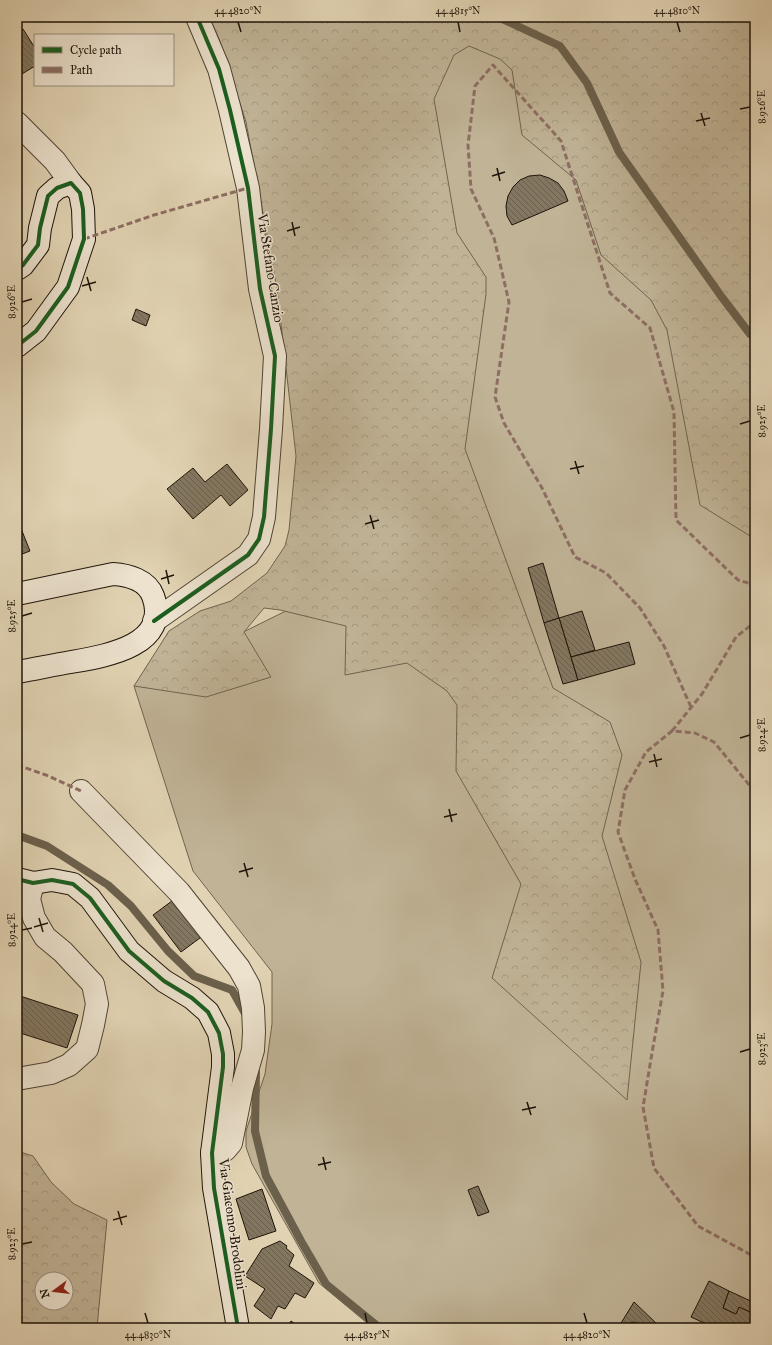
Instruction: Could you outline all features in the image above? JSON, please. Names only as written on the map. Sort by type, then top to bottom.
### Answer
[{"type":"street","name":"Via Stefano Canzio","points":[[154,621],[248,555],[259,539],[264,517],[271,429],[275,356],[260,289],[248,188],[219,69],[197,17]]},
{"type":"street","points":[[17,123],[55,161],[80,193],[83,209],[84,239],[68,287],[36,331],[17,346]]},
{"type":"street","points":[[17,270],[38,245],[40,228],[48,196],[57,188],[71,183]]},
{"type":"street","points":[[17,594],[112,574],[126,575],[140,582],[151,591],[156,605],[154,621],[149,632],[141,641],[105,656],[17,672]]},
{"type":"street","points":[[81,791],[179,892],[239,968],[250,986],[254,1032],[252,1050],[242,1088],[231,1143],[225,1150],[212,1153]]},
{"type":"street","name":"Via Giacomo Brodolini","points":[[25,881],[52,880],[73,884],[90,898],[129,951],[164,981],[192,998],[208,1012],[219,1033],[223,1054],[223,1067],[212,1153],[214,1188],[238,1328]]},
{"type":"street","points":[[17,1079],[51,1073],[70,1065],[87,1049],[96,1004],[93,984],[63,952],[45,937],[34,918],[25,881]]},
{"type":"green space","points":[[209,17],[755,17],[755,539],[700,505],[667,330],[651,300],[601,255],[576,180],[522,135],[512,70],[500,59],[469,46],[454,55],[434,99],[457,233],[486,277],[486,294],[465,449],[553,688],[610,722],[622,755],[602,836],[641,962],[627,1100],[492,978],[521,884],[456,771],[457,705],[447,691],[407,663],[345,675],[346,626],[280,610],[264,608],[244,632],[271,677],[206,697],[134,686],[169,631],[200,611],[231,601],[267,573],[285,546],[289,530],[296,456],[277,289],[246,122],[219,39]]},
{"type":"green space","points":[[488,17],[755,299],[755,1328],[373,1328],[319,1283],[252,1164],[246,1147],[246,1131],[265,1074],[272,1024],[272,972],[193,871],[134,686],[302,603],[399,103]]},
{"type":"green space","points":[[17,1151],[33,1156],[51,1182],[74,1204],[107,1220],[97,1328],[17,1328]]},
{"type":"building","points":[[23,29],[34,46],[34,67],[17,77],[17,32]]},
{"type":"building","points":[[540,175],[558,183],[564,191],[568,201],[512,225],[507,216],[506,206],[508,196],[513,187],[520,180],[529,176]]},
{"type":"building","points":[[136,309],[150,315],[146,326],[132,320]]},
{"type":"building","points":[[227,464],[248,490],[230,506],[221,495],[193,519],[167,489],[193,468],[205,482]]},
{"type":"building","points":[[22,531],[30,551],[17,556],[17,533]]},
{"type":"building","points":[[543,563],[559,618],[544,623],[528,568]]},
{"type":"building","points":[[582,611],[595,650],[571,657],[559,618]]},
{"type":"building","points":[[559,618],[578,680],[563,684],[544,623]]},
{"type":"building","points":[[629,642],[635,664],[578,680],[571,657]]},
{"type":"building","points":[[176,898],[204,935],[181,952],[153,915]]},
{"type":"building","points":[[17,995],[78,1015],[67,1048],[17,1032]]},
{"type":"building","points":[[478,1186],[489,1212],[478,1216],[468,1190]]},
{"type":"building","points":[[262,1189],[276,1231],[249,1240],[236,1199]]},
{"type":"building","points":[[280,1241],[287,1246],[286,1248],[294,1255],[289,1266],[314,1283],[305,1298],[295,1293],[285,1309],[278,1306],[271,1319],[254,1306],[265,1289],[245,1276],[262,1249]]},
{"type":"building","points":[[709,1281],[729,1291],[723,1308],[736,1314],[739,1307],[755,1314],[755,1328],[715,1328],[691,1317]]},
{"type":"building","points":[[729,1291],[755,1303],[755,1314],[739,1307],[736,1314],[723,1308]]},
{"type":"building","points":[[634,1302],[658,1325],[656,1328],[618,1328]]},
{"type":"building","points":[[291,1321],[301,1328],[286,1328]]},
{"type":"building","points":[[634,1322],[641,1328],[627,1328],[630,1323]]},
{"type":"waterway","points":[[498,17],[560,46],[587,83],[619,152],[721,296],[750,334]]},
{"type":"waterway","points":[[17,835],[47,846],[108,885],[131,906],[168,951],[194,976],[232,990],[247,1017]]},
{"type":"waterway","points":[[256,1072],[255,1131],[266,1176],[326,1284],[380,1328]]},
{"type":"marked path","points":[[691,707],[664,646],[640,608],[606,573],[575,557],[542,488],[504,423],[495,397],[509,302],[494,238],[471,189],[468,145],[475,86],[493,65],[561,141],[610,293],[650,328],[674,412],[676,520],[738,580],[755,585]]},
{"type":"marked path","points":[[84,239],[154,215],[248,188]]},
{"type":"marked path","points":[[672,731],[702,694],[736,637],[755,622]]},
{"type":"marked path","points":[[755,792],[714,742],[695,733],[672,731],[646,752],[625,790],[618,832],[635,879],[658,930],[663,991],[643,1107],[654,1168],[698,1226],[755,1257]]},
{"type":"marked path","points":[[17,765],[46,775],[81,791]]},
{"type":"cycle path","points":[[154,621],[248,555],[259,539],[264,517],[271,429],[275,356],[260,289],[248,188],[219,69],[197,17]]},
{"type":"cycle path","points":[[17,269],[23,265],[38,245],[40,228],[48,196],[57,188],[71,183],[80,193],[83,209],[84,239],[68,287],[36,331],[17,346]]},
{"type":"cycle path","points":[[17,879],[33,883],[52,880],[73,884],[90,898],[129,951],[164,981],[192,998],[208,1012],[219,1033],[223,1054],[223,1067],[212,1153],[214,1188],[238,1328]]}]
